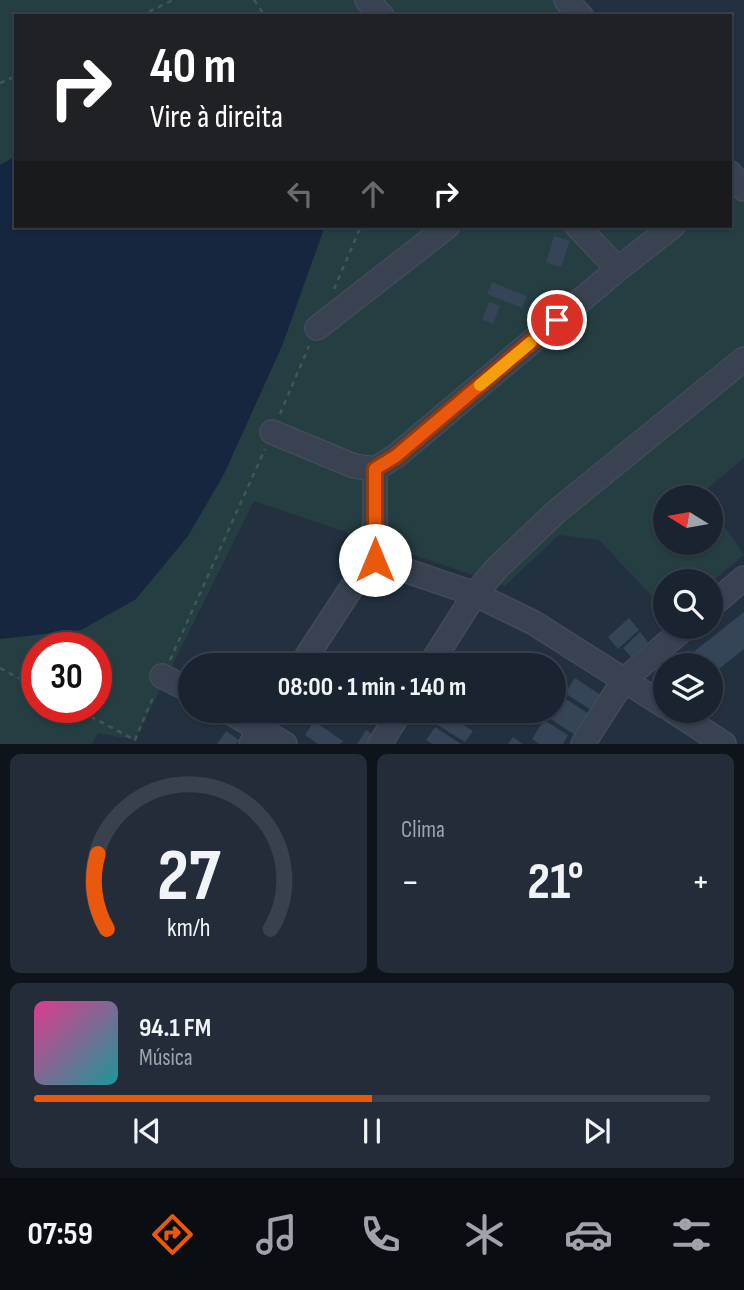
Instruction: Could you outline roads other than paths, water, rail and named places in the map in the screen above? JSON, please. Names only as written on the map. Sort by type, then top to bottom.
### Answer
[{"type":"street","points":[[367,0],[380,14]]},
{"type":"street","points":[[566,0],[579,14]]},
{"type":"street","points":[[317,328],[444,228]]},
{"type":"street","points":[[579,228],[618,269]]},
{"type":"street","points":[[272,432],[354,466],[375,469],[396,456],[670,228]]},
{"type":"street","points":[[438,653],[475,594],[497,568],[557,511],[744,359]]},
{"type":"street","points":[[310,653],[354,584],[375,560],[375,469]]},
{"type":"street","points":[[375,560],[475,594],[534,623],[653,698]]},
{"type":"street","points":[[723,596],[744,578]]},
{"type":"street","points":[[583,744],[624,680],[672,639]]},
{"type":"street","points":[[162,676],[178,684]]},
{"type":"street","points":[[380,744],[393,723]]},
{"type":"street","points":[[692,723],[724,744]]},
{"type":"street","points":[[261,728],[285,744]]},
{"type":"water","points":[[14,157],[14,228],[324,228],[282,346],[224,474],[188,536],[136,599],[81,630],[21,632],[21,637],[0,639],[0,165]]}]
